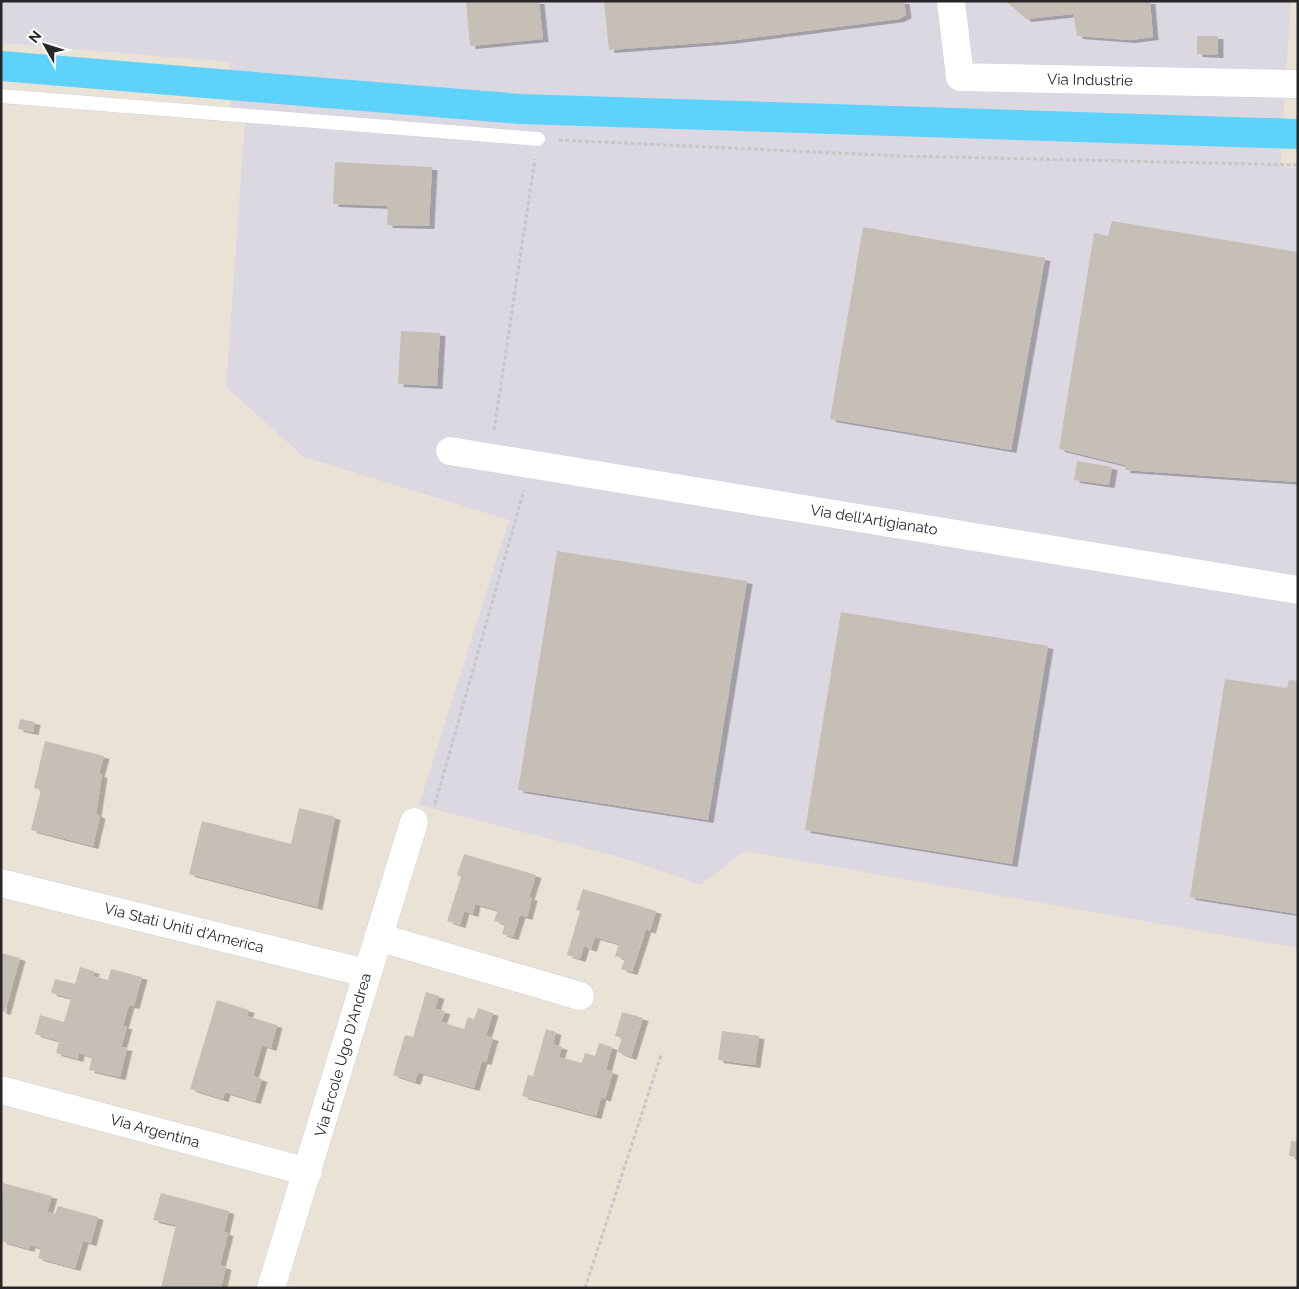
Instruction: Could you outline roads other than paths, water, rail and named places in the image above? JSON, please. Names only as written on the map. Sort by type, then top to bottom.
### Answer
[{"type":"street","name":"Via Industrie","points":[[950,1],[960,77],[1298,84]]},
{"type":"street","name":"Via dell'Artigianato","points":[[450,451],[1298,590]]},
{"type":"street","name":"Via Ercole Ugo D'Andrea","points":[[271,1288],[308,1172],[366,973],[414,822]]},
{"type":"street","name":"Via Stati Uniti d'America","points":[[1,883],[366,973]]},
{"type":"street","points":[[378,937],[580,996]]},
{"type":"street","name":"Via Argentina","points":[[1,1090],[308,1172]]},
{"type":"lane","points":[[1,96],[538,139]]},
{"type":"waterway","points":[[1,66],[520,109],[1298,134]]}]
